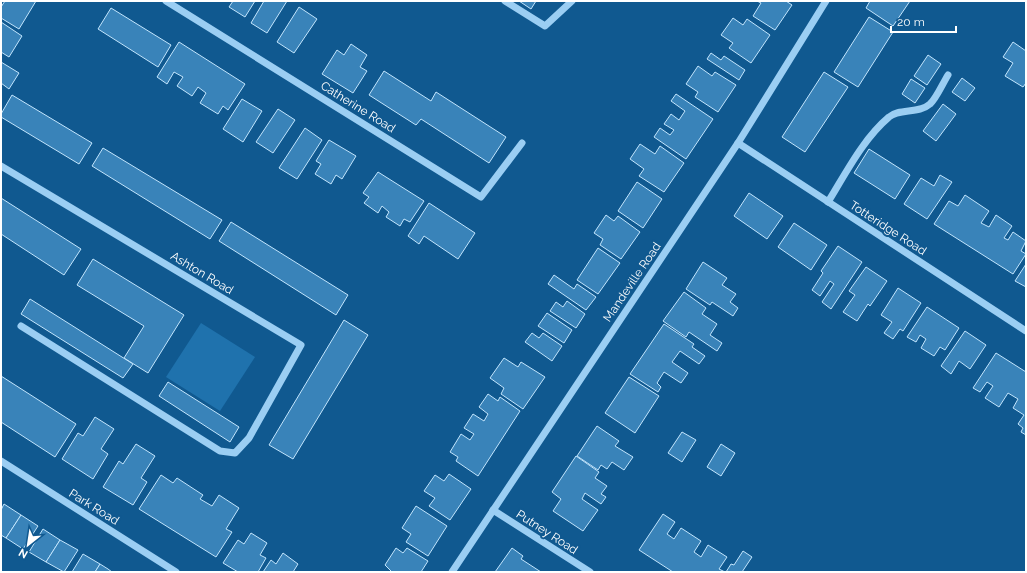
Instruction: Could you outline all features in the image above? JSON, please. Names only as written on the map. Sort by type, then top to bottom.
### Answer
[{"type":"street","name":"Catherine Road","points":[[166,1],[481,197],[522,143]]},
{"type":"street","points":[[505,1],[545,26],[572,1]]},
{"type":"street","name":"Mandeville Road","points":[[452,572],[738,143],[826,1]]},
{"type":"street","points":[[828,202],[877,128],[891,115],[917,110],[930,104],[948,75]]},
{"type":"street","name":"Totteridge Road","points":[[738,143],[1026,331]]},
{"type":"street","name":"Ashton Road","points":[[1,166],[301,346],[249,438],[235,453],[220,451],[21,326]]},
{"type":"street","name":"Park Road","points":[[1,461],[176,572]]},
{"type":"street","name":"Putney Road","points":[[493,510],[590,572]]},
{"type":"shaded area","points":[[201,323],[255,357],[220,411],[166,377]]},
{"type":"building","points":[[5,1],[36,1],[19,29],[1,18],[1,7]]},
{"type":"building","points":[[233,1],[255,1],[245,17],[229,7]]},
{"type":"building","points":[[264,1],[287,1],[267,33],[251,23]]},
{"type":"building","points":[[519,1],[536,1],[531,9]]},
{"type":"building","points":[[757,1],[786,1],[792,5],[775,30],[753,16],[761,3]]},
{"type":"building","points":[[870,1],[910,1],[893,26],[866,8]]},
{"type":"building","points":[[299,7],[317,19],[294,53],[277,42]]},
{"type":"building","points":[[111,8],[171,45],[158,67],[98,29]]},
{"type":"building","points":[[869,17],[893,32],[858,87],[834,72]]},
{"type":"building","points":[[733,18],[743,25],[747,19],[770,35],[751,63],[729,48],[733,43],[721,35]]},
{"type":"building","points":[[1,22],[22,36],[9,57],[1,52]]},
{"type":"building","points":[[179,42],[245,84],[228,110],[223,106],[218,114],[200,103],[206,93],[198,87],[192,96],[177,86],[183,77],[174,72],[167,84],[157,77]]},
{"type":"building","points":[[1013,42],[1026,51],[1026,83],[1023,87],[1005,76],[1013,63],[1003,57]]},
{"type":"building","points":[[351,44],[367,55],[360,67],[367,71],[353,93],[322,74],[337,50],[344,55]]},
{"type":"building","points":[[711,53],[721,60],[724,56],[745,70],[739,80],[707,59]]},
{"type":"building","points":[[928,55],[941,64],[927,85],[914,76]]},
{"type":"building","points":[[1,62],[19,73],[9,89],[1,83]]},
{"type":"building","points":[[698,66],[712,76],[715,72],[736,85],[718,112],[695,97],[698,92],[686,84]]},
{"type":"building","points":[[384,71],[431,101],[436,92],[506,137],[489,163],[421,119],[416,125],[369,95]]},
{"type":"building","points":[[824,72],[848,87],[805,152],[782,137]]},
{"type":"building","points":[[962,78],[975,88],[965,101],[952,92]]},
{"type":"building","points":[[911,79],[925,88],[915,103],[902,94]]},
{"type":"building","points":[[676,94],[713,119],[686,159],[654,137],[660,128],[670,135],[674,130],[664,124],[671,114],[679,120],[685,111],[671,101]]},
{"type":"building","points":[[12,95],[92,143],[79,164],[1,117],[1,114]]},
{"type":"building","points":[[242,99],[262,111],[243,142],[223,129]]},
{"type":"building","points":[[943,104],[956,114],[936,141],[923,131]]},
{"type":"building","points":[[278,109],[295,120],[273,153],[256,142]]},
{"type":"building","points":[[305,128],[322,140],[297,179],[279,168]]},
{"type":"building","points":[[329,140],[356,156],[342,179],[336,175],[331,184],[315,174],[321,164],[316,161]]},
{"type":"building","points":[[640,144],[655,154],[660,146],[684,163],[664,192],[639,176],[644,169],[630,159]]},
{"type":"building","points":[[103,148],[222,220],[210,239],[92,166]]},
{"type":"building","points":[[869,149],[910,175],[895,199],[854,173]]},
{"type":"building","points":[[378,172],[424,201],[410,222],[404,219],[400,226],[386,217],[389,212],[382,206],[378,213],[364,203],[369,197],[363,193]]},
{"type":"building","points":[[940,175],[952,182],[927,219],[904,204],[921,178],[934,186]]},
{"type":"building","points":[[637,182],[662,199],[643,228],[618,211]]},
{"type":"building","points":[[749,193],[783,216],[767,239],[734,216]]},
{"type":"building","points":[[965,195],[989,211],[981,223],[989,227],[996,215],[1012,226],[1004,238],[1008,240],[1013,232],[1026,241],[1021,251],[1026,254],[1013,274],[934,224],[949,201],[958,206]]},
{"type":"building","points":[[1,198],[81,249],[64,275],[1,234]]},
{"type":"building","points":[[429,203],[475,233],[458,259],[424,236],[419,244],[408,236]]},
{"type":"building","points":[[606,215],[614,221],[618,216],[640,232],[621,259],[600,245],[603,239],[594,233]]},
{"type":"building","points":[[231,222],[348,295],[336,315],[219,241]]},
{"type":"building","points":[[794,223],[827,245],[811,270],[778,247]]},
{"type":"building","points":[[838,246],[862,262],[831,309],[822,302],[834,284],[830,281],[820,296],[812,290],[823,273],[821,271]]},
{"type":"building","points":[[598,248],[620,263],[598,294],[577,280]]},
{"type":"building","points":[[93,259],[184,315],[148,373],[124,358],[144,326],[77,285]]},
{"type":"building","points":[[703,262],[727,278],[722,285],[736,294],[730,302],[738,308],[733,316],[712,302],[710,305],[686,289]]},
{"type":"building","points":[[1026,264],[1026,287],[1015,281]]},
{"type":"building","points":[[866,267],[887,281],[870,306],[868,304],[857,321],[843,312],[855,295],[849,291]]},
{"type":"building","points":[[554,275],[574,289],[577,284],[596,297],[586,310],[548,284]]},
{"type":"building","points":[[898,288],[921,303],[903,331],[900,329],[893,339],[884,333],[892,322],[881,315]]},
{"type":"building","points":[[684,292],[706,308],[702,314],[717,324],[710,335],[722,343],[717,351],[689,332],[686,337],[663,321]]},
{"type":"building","points":[[30,299],[133,364],[123,378],[21,314]]},
{"type":"building","points":[[567,301],[585,314],[576,328],[550,311],[556,302],[563,307]]},
{"type":"building","points":[[927,307],[959,328],[945,350],[940,347],[934,356],[921,348],[926,339],[920,335],[916,342],[907,337]]},
{"type":"building","points":[[547,313],[572,330],[564,343],[538,326]]},
{"type":"building","points":[[344,320],[368,335],[293,459],[269,445]]},
{"type":"building","points":[[664,324],[694,344],[692,347],[705,356],[699,364],[680,351],[672,362],[688,373],[681,383],[664,372],[657,383],[661,387],[658,392],[630,374]]},
{"type":"building","points":[[965,331],[986,345],[970,369],[959,361],[951,374],[941,366]]},
{"type":"building","points":[[532,333],[539,338],[543,333],[562,346],[552,361],[525,342]]},
{"type":"building","points":[[996,353],[1026,372],[1026,435],[1021,432],[1023,428],[1018,424],[1024,415],[1013,408],[1018,399],[1008,393],[999,407],[985,398],[993,386],[987,382],[980,392],[973,388]]},
{"type":"building","points":[[504,358],[518,367],[521,362],[545,377],[523,409],[501,394],[504,388],[490,378]]},
{"type":"building","points":[[1,376],[76,424],[55,457],[1,422]]},
{"type":"building","points":[[629,377],[659,396],[635,433],[605,413]]},
{"type":"building","points":[[168,382],[239,427],[230,442],[159,396]]},
{"type":"building","points":[[488,394],[498,401],[500,397],[520,411],[478,476],[456,461],[458,457],[450,452],[461,434],[470,440],[474,434],[464,428],[473,414],[484,421],[488,414],[479,407]]},
{"type":"building","points":[[95,417],[114,429],[101,449],[108,454],[93,479],[62,459],[78,433],[83,436]]},
{"type":"building","points":[[597,426],[619,441],[615,446],[633,457],[624,470],[612,462],[607,469],[601,465],[598,470],[577,456]]},
{"type":"building","points":[[682,432],[696,440],[682,462],[668,453]]},
{"type":"building","points":[[136,444],[155,456],[141,478],[147,482],[133,505],[103,487],[119,461],[123,464]]},
{"type":"building","points":[[721,444],[735,453],[721,476],[707,467]]},
{"type":"building","points":[[576,456],[599,472],[595,478],[607,486],[601,494],[606,497],[601,504],[585,493],[582,499],[598,510],[583,531],[553,511],[561,499],[552,492]]},
{"type":"building","points":[[449,474],[471,489],[450,520],[429,506],[435,498],[424,491],[435,475],[444,481]]},
{"type":"building","points":[[161,475],[173,483],[177,478],[203,495],[200,499],[212,506],[219,495],[239,508],[226,529],[232,532],[216,557],[139,509]]},
{"type":"building","points":[[4,504],[21,515],[6,538],[1,535],[1,510]]},
{"type":"building","points":[[416,506],[447,526],[428,556],[406,542],[411,534],[402,528]]},
{"type":"building","points":[[663,514],[675,522],[667,534],[674,539],[681,528],[701,541],[694,552],[701,557],[708,545],[727,557],[719,569],[725,572],[673,572],[639,550]]},
{"type":"building","points":[[21,515],[38,526],[23,549],[6,538]]},
{"type":"building","points":[[43,529],[60,540],[46,562],[29,552]]},
{"type":"building","points":[[251,533],[267,543],[260,555],[266,558],[258,572],[238,572],[223,563],[238,540],[244,544]]},
{"type":"building","points":[[60,540],[78,550],[64,572],[46,562]]},
{"type":"building","points":[[396,548],[403,553],[407,548],[428,561],[421,572],[392,572],[385,565]]},
{"type":"building","points":[[512,548],[523,556],[521,559],[541,572],[495,572]]},
{"type":"building","points":[[743,551],[752,557],[742,572],[726,572],[731,564],[734,565]]},
{"type":"building","points":[[283,553],[298,564],[293,572],[263,572],[271,560],[276,564]]},
{"type":"building","points":[[83,554],[100,564],[95,572],[72,572]]},
{"type":"building","points":[[100,564],[108,569],[112,572],[95,572]]}]
